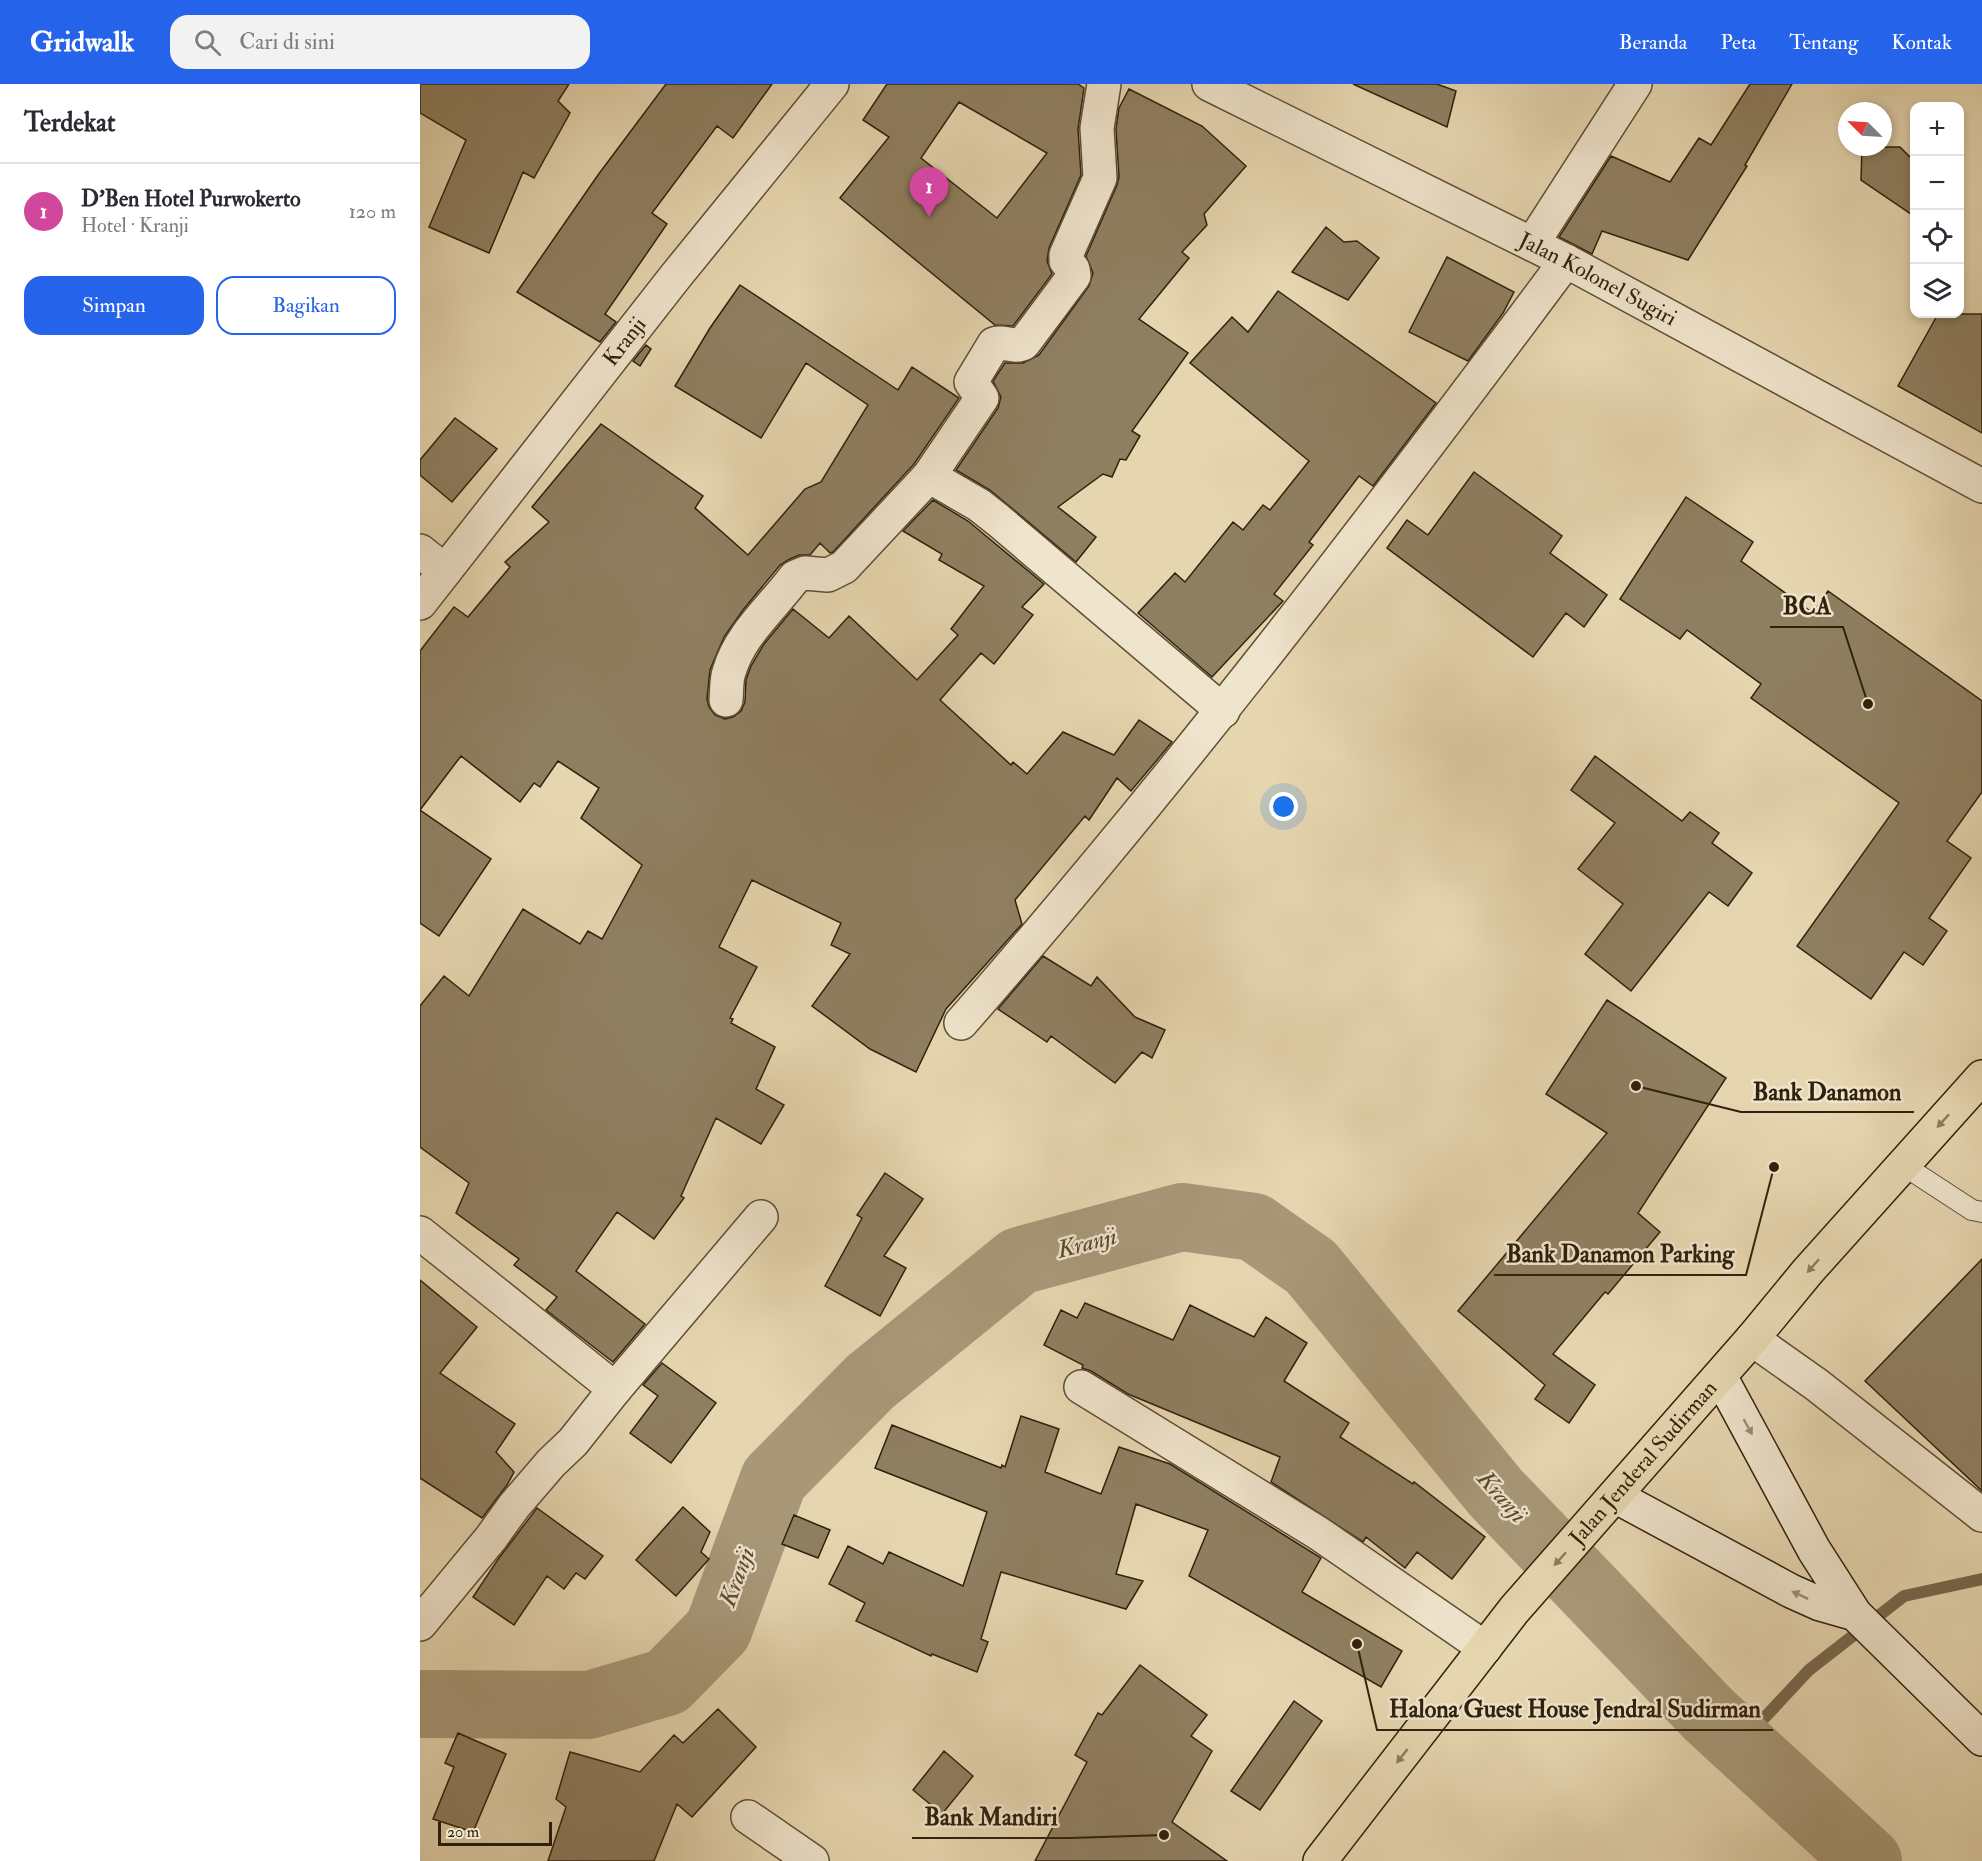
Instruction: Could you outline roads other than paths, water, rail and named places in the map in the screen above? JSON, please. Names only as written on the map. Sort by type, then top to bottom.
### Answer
[{"type":"main road","name":"Jalan Jenderal Sudirman","points":[[1320,1861],[1514,1610],[1720,1376],[1808,1271],[1982,1077]]},
{"type":"street","name":"Kranji","points":[[420,603],[440,560],[480,526],[668,286],[832,84]]},
{"type":"street","points":[[726,700],[728,673],[741,645],[753,627],[795,577],[805,573],[828,575],[844,567],[930,476],[982,398],[970,382],[994,344],[999,342],[1019,345],[1024,343],[1074,276],[1073,269],[1066,261],[1066,255],[1100,178],[1097,128],[1104,84]]},
{"type":"street","name":"Jalan Kolonel Sugiri","points":[[1209,84],[1566,261],[1982,486]]},
{"type":"street","points":[[1532,244],[1635,84]]},
{"type":"street","points":[[961,1023],[1054,917],[1223,711],[1566,261]]},
{"type":"street","points":[[930,476],[979,505],[998,520],[1223,711]]},
{"type":"street","points":[[420,1624],[491,1538],[514,1506],[551,1463],[573,1442],[761,1217]]},
{"type":"street","points":[[420,1233],[615,1389]]},
{"type":"street","points":[[1752,1339],[1817,1385],[1982,1515]]},
{"type":"street","points":[[1720,1376],[1814,1550],[1855,1614],[1982,1739]]},
{"type":"street","points":[[1081,1387],[1318,1533],[1485,1648]]},
{"type":"street","points":[[1607,1505],[1820,1604],[1855,1614]]},
{"type":"street","points":[[748,1817],[813,1861]]},
{"type":"lane","points":[[1903,1166],[1972,1210],[1982,1212]]},
{"type":"waterway","name":"Kranji","points":[[420,1704],[589,1705],[667,1682],[718,1630],[774,1479],[870,1382],[1019,1261],[1182,1217],[1254,1227],[1311,1267],[1496,1493],[1709,1715],[1868,1861]]},
{"type":"waterway","name":"Kranji","points":[[1740,1744],[1809,1670],[1904,1596],[1982,1579]]},
{"type":"place","name":"D'Ben Hotel Purwokerto","points":[[929,217]]},
{"type":"place","name":"BCA","points":[[1868,704]]},
{"type":"place","name":"Bank Danamon","points":[[1636,1086]]},
{"type":"place","name":"Bank Danamon Parking","points":[[1774,1167]]},
{"type":"place","name":"Halona Guest House Jendral Sudirman","points":[[1357,1644]]},
{"type":"place","name":"Bank Mandiri","points":[[1164,1835]]}]
